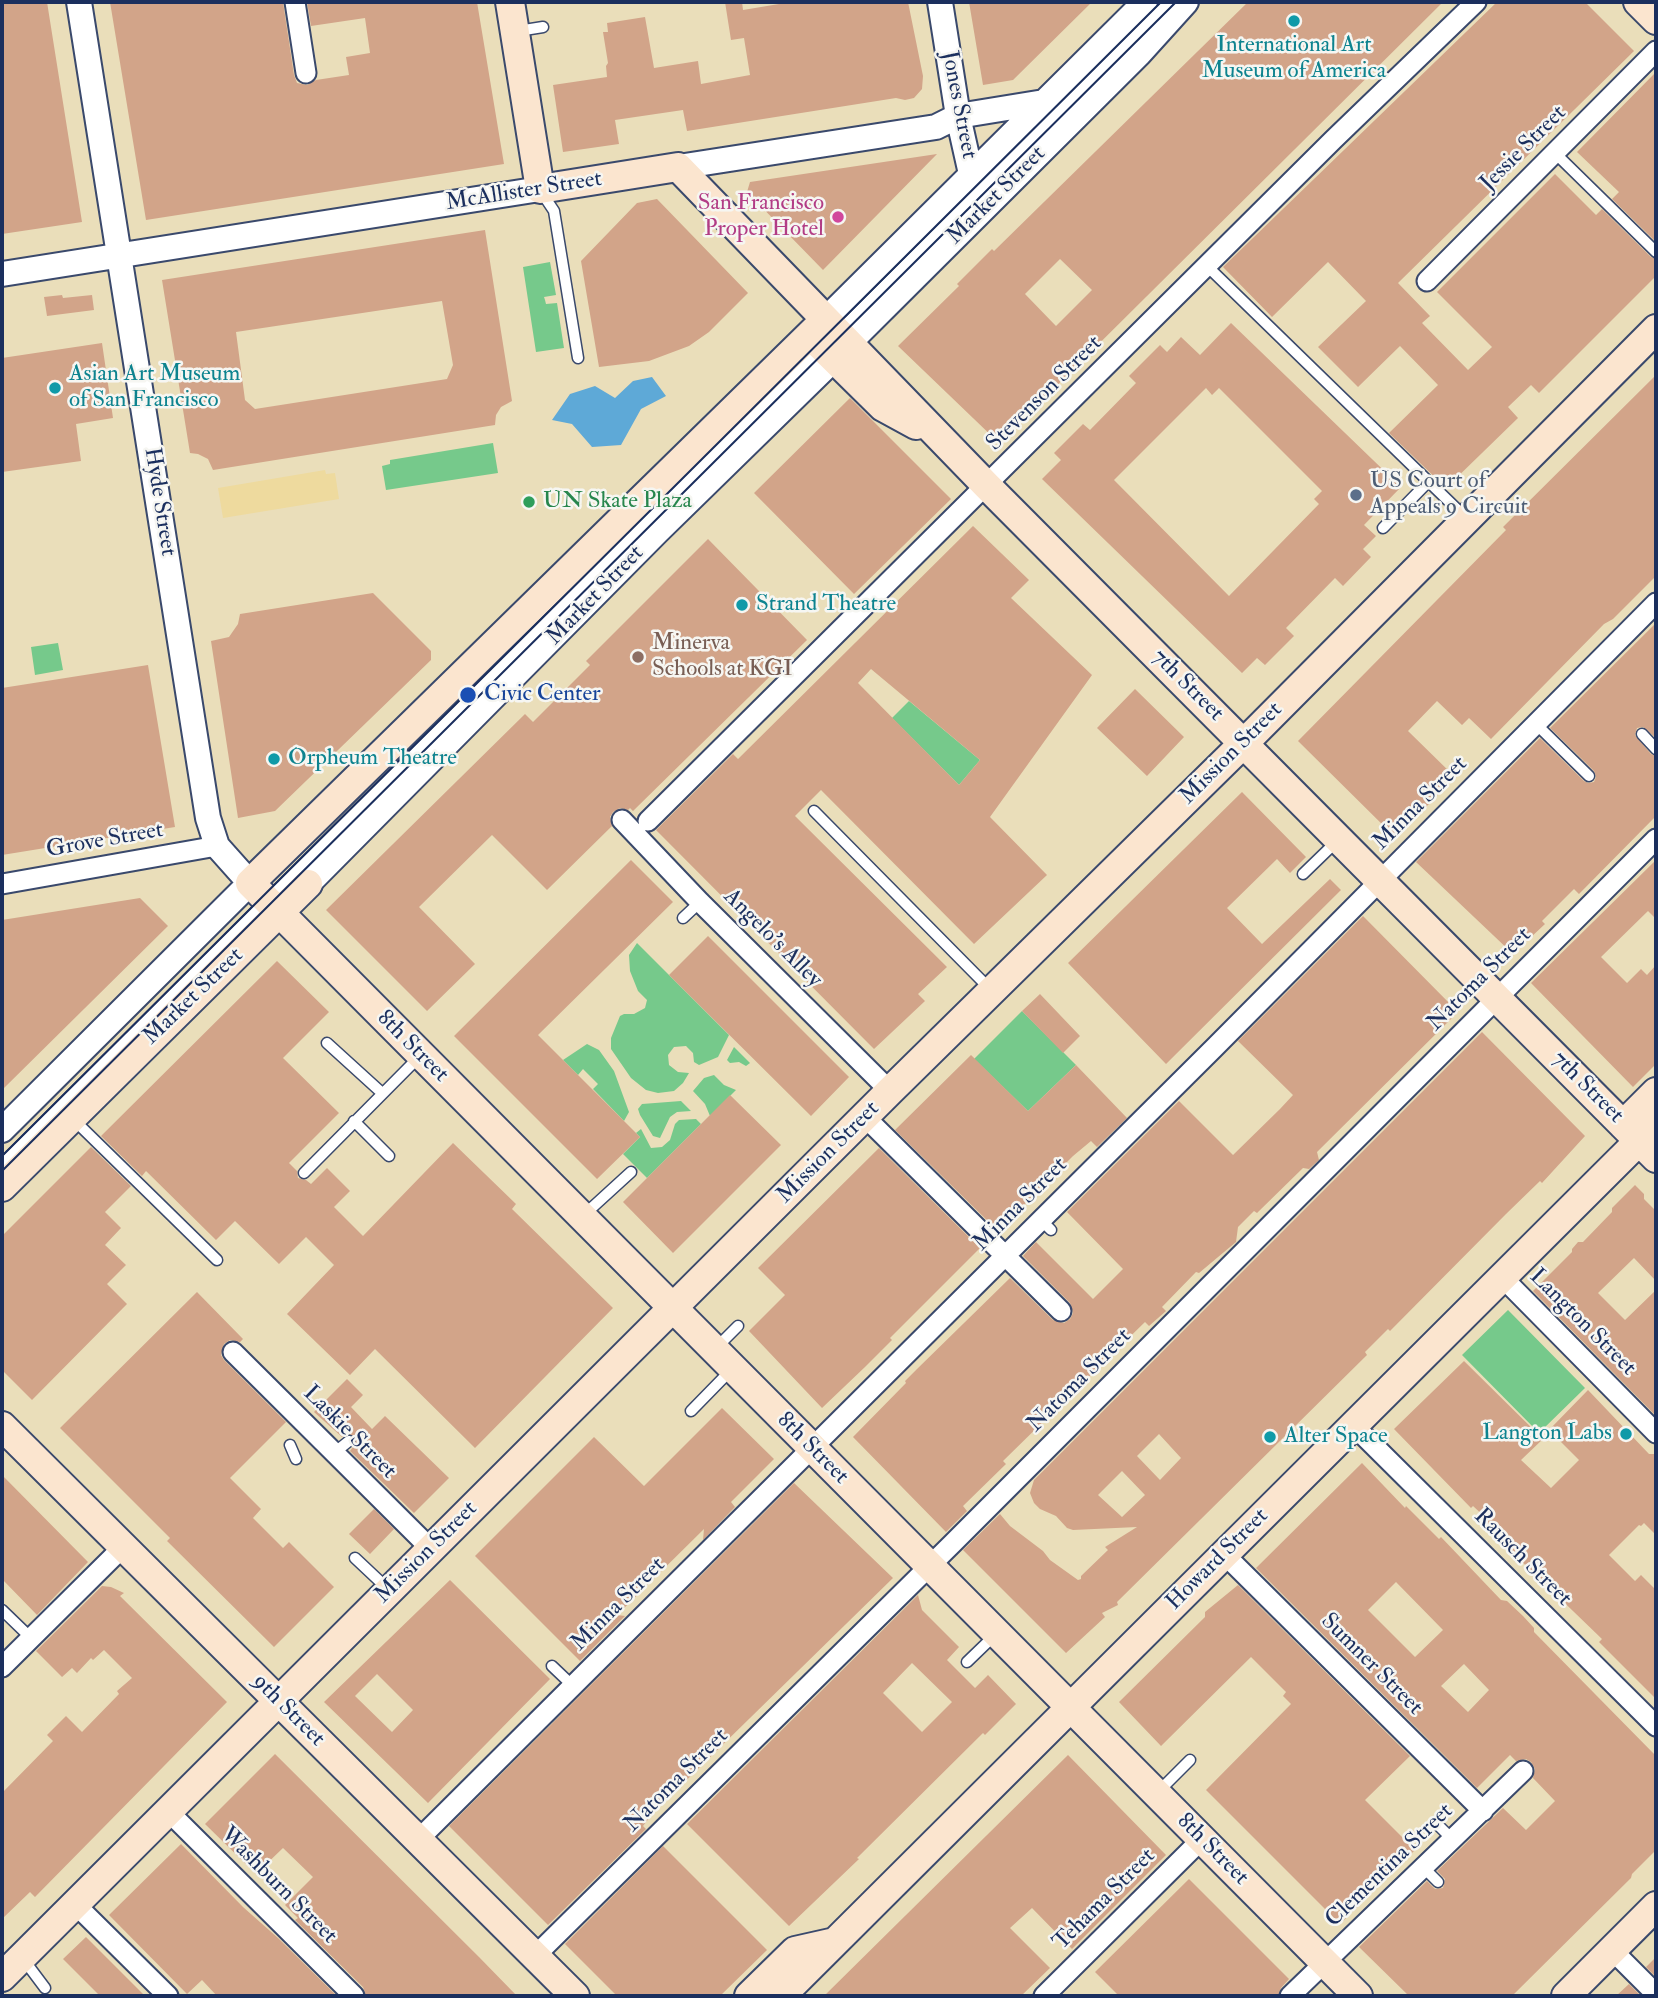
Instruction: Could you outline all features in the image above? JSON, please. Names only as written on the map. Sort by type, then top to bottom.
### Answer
[{"type":"main road","points":[[510,2],[540,189]]},
{"type":"main road","points":[[1638,2],[1656,20]]},
{"type":"main road","name":"McAllister Street","points":[[540,189],[678,167]]},
{"type":"main road","name":"7th Street","points":[[678,167],[829,339],[883,407],[940,438],[1497,998],[1644,1137]]},
{"type":"main road","name":"Mission Street","points":[[2,1977],[890,1091],[1244,743],[1656,329]]},
{"type":"main road","name":"Market Street","points":[[2,1186],[71,1117],[265,899],[829,339]]},
{"type":"main road","name":"Market Street","points":[[265,899],[308,884]]},
{"type":"main road","name":"8th Street","points":[[265,899],[1357,1996]]},
{"type":"main road","name":"Howard Street","points":[[781,1996],[1644,1137],[1656,1092]]},
{"type":"main road","name":"9th Street","points":[[2,1426],[575,1996]]},
{"type":"main road","points":[[1566,1996],[1656,1906]]},
{"type":"main road","points":[[749,1996],[795,1951],[835,1942]]},
{"type":"street","name":"Hyde Street","points":[[79,2],[208,818],[217,846],[265,899]]},
{"type":"street","points":[[295,2],[306,73]]},
{"type":"street","name":"Jones Street","points":[[940,2],[958,116],[984,186]]},
{"type":"street","name":"Market Street","points":[[829,339],[984,186],[1044,102],[1145,2]]},
{"type":"street","name":"Market Street","points":[[308,884],[657,532],[829,339],[984,186],[1139,54],[1186,2]]},
{"type":"street","name":"Stevenson Street","points":[[648,821],[1476,2]]},
{"type":"street","name":"Jessie Street","points":[[1427,281],[1656,51]]},
{"type":"street","name":"McAllister Street","points":[[678,167],[936,127],[958,116],[1044,102]]},
{"type":"street","name":"McAllister Street","points":[[2,274],[540,189]]},
{"type":"street","name":"Minna Street","points":[[418,1840],[1005,1255],[1046,1225],[1380,880],[1656,603]]},
{"type":"street","name":"Angelo's Alley","points":[[622,820],[700,902],[890,1091]]},
{"type":"street","name":"Natoma Street","points":[[535,1956],[1656,839]]},
{"type":"street","name":"Grove Street","points":[[2,884],[217,846]]},
{"type":"street","name":"Market Street","points":[[2,1130],[265,899]]},
{"type":"street","points":[[865,1118],[1061,1311]]},
{"type":"street","name":"Langton Street","points":[[1502,1277],[1656,1433]]},
{"type":"street","name":"Laskie Street","points":[[233,1352],[342,1447],[431,1549]]},
{"type":"street","name":"Rausch Street","points":[[1353,1425],[1656,1726]]},
{"type":"street","points":[[2,1667],[123,1547]]},
{"type":"street","name":"Sumner Street","points":[[1224,1554],[1483,1811]]},
{"type":"street","name":"Clementina Street","points":[[1290,1996],[1424,1868],[1446,1833],[1483,1811],[1523,1772]]},
{"type":"street","name":"Washburn Street","points":[[168,1811],[354,1996]]},
{"type":"street","name":"Tehama Street","points":[[1044,1996],[1202,1839]]},
{"type":"street","points":[[75,1904],[168,1996]]},
{"type":"street","points":[[1612,1950],[1656,1994]]},
{"type":"lane","name":"Market Street","points":[[984,186],[1169,2]]},
{"type":"lane","points":[[514,32],[544,27]]},
{"type":"lane","points":[[1555,153],[1656,252]]},
{"type":"lane","points":[[540,189],[554,211],[579,358]]},
{"type":"lane","points":[[1207,266],[1466,519]]},
{"type":"lane","points":[[1383,528],[1429,482]]},
{"type":"lane","points":[[1536,724],[1589,776]]},
{"type":"lane","points":[[1642,734],[1656,749]]},
{"type":"lane","points":[[814,811],[992,991]]},
{"type":"lane","points":[[1303,874],[1339,839]]},
{"type":"lane","name":"Market Street","points":[[2,1164],[265,899]]},
{"type":"lane","points":[[683,918],[700,902]]},
{"type":"lane","points":[[327,1042],[382,1093]]},
{"type":"lane","points":[[304,1173],[420,1055]]},
{"type":"lane","points":[[71,1117],[217,1260]]},
{"type":"lane","points":[[354,1121],[389,1156]]},
{"type":"lane","points":[[582,1217],[631,1172]]},
{"type":"lane","points":[[691,1411],[723,1360],[738,1326]]},
{"type":"lane","points":[[290,1445],[296,1459]]},
{"type":"lane","points":[[355,1558],[389,1590]]},
{"type":"lane","points":[[2,1610],[31,1638]]},
{"type":"lane","points":[[967,1662],[996,1633]]},
{"type":"lane","points":[[552,1666],[573,1686]]},
{"type":"lane","points":[[1156,1794],[1190,1760]]},
{"type":"lane","points":[[1424,1868],[1438,1882]]},
{"type":"lane","points":[[22,1957],[45,1988]]},
{"type":"green space","points":[[550,262],[556,295],[544,297],[546,304],[557,303],[564,348],[536,352],[523,267]]},
{"type":"green space","points":[[493,443],[498,473],[386,490],[382,466],[390,464],[390,460]]},
{"type":"green space","points":[[58,643],[63,670],[35,675],[31,647]]},
{"type":"green space","points":[[909,701],[980,760],[959,785],[892,718]]},
{"type":"green space","points":[[637,943],[729,1035],[718,1057],[699,1065],[694,1062],[693,1053],[686,1046],[674,1047],[668,1055],[669,1065],[678,1072],[689,1073],[674,1091],[658,1093],[646,1090],[631,1078],[611,1049],[611,1038],[620,1016],[634,1014],[645,1008],[647,1000],[638,991],[630,971],[629,955]]},
{"type":"green space","points":[[1022,1011],[1076,1065],[1028,1111],[974,1059]]},
{"type":"green space","points":[[587,1044],[599,1050],[614,1071],[629,1112],[624,1121],[593,1089],[598,1084],[583,1069],[578,1075],[563,1060]]},
{"type":"green space","points":[[734,1047],[750,1063],[746,1066],[727,1060]]},
{"type":"green space","points":[[714,1075],[724,1085],[736,1090],[710,1116],[705,1104],[693,1091],[704,1078]]},
{"type":"green space","points":[[681,1101],[691,1111],[677,1112],[670,1117],[660,1138],[653,1136],[640,1115],[638,1109],[642,1104]]},
{"type":"green space","points":[[696,1119],[701,1124],[647,1178],[623,1154],[640,1137],[636,1133],[641,1129],[651,1148],[662,1147],[670,1140],[679,1120]]},
{"type":"green space","points":[[1508,1310],[1585,1388],[1539,1433],[1462,1355]]},
{"type":"sand","points":[[325,470],[326,474],[335,473],[339,499],[223,518],[218,488]]},
{"type":"water","points":[[652,377],[666,396],[641,409],[621,445],[592,447],[572,424],[552,420],[570,394],[595,386],[615,398],[633,381]]},
{"type":"building","points":[[2,2],[47,2],[82,222],[2,234]]},
{"type":"building","points":[[110,2],[283,2],[294,75],[297,83],[307,85],[316,80],[349,75],[346,57],[370,53],[365,18],[311,26],[307,2],[477,2],[504,164],[146,220]]},
{"type":"building","points":[[725,2],[742,2],[743,10],[791,2],[908,2],[923,76],[922,89],[914,98],[905,100],[896,98],[687,131],[683,110],[615,120],[619,144],[563,152],[553,85],[607,77],[608,63],[603,32],[608,32],[607,23],[645,17],[654,68],[698,61],[701,84],[750,75],[744,38],[731,40]]},
{"type":"building","points":[[969,2],[1092,2],[1013,80],[983,85]]},
{"type":"building","points":[[1248,2],[1443,2],[999,443],[898,346],[992,249],[994,251]],"holes":[[[1060,259],[1092,290],[1056,326],[1025,294]]]},
{"type":"building","points":[[1497,2],[1585,2],[1634,51],[1398,283],[1430,316],[1422,323],[1468,370],[1492,347],[1437,292],[1555,174],[1596,215],[1602,209],[1656,259],[1656,276],[1539,393],[1531,385],[1508,407],[1518,418],[1446,488],[1389,433],[1438,385],[1400,346],[1358,387],[1318,347],[1366,301],[1328,262],[1272,317],[1223,267]]},
{"type":"building","points":[[1656,72],[1656,242],[1612,199],[1619,192],[1577,152]]},
{"type":"building","name":"San Francisco Proper Hotel","points":[[937,154],[823,270],[747,192],[750,182]]},
{"type":"building","points":[[657,199],[748,293],[709,332],[689,346],[649,361],[599,367],[581,261],[637,203]]},
{"type":"building","points":[[485,230],[512,401],[501,407],[496,415],[495,425],[213,470],[208,459],[190,453],[162,280]],"holes":[[[442,301],[453,365],[447,379],[255,409],[245,400],[236,332]]]},
{"type":"building","points":[[62,295],[63,298],[92,295],[94,310],[47,316],[44,297]]},
{"type":"building","name":"US Court of Appeals 9 Circuit","points":[[1231,323],[1401,487],[1364,525],[1376,536],[1363,549],[1371,557],[1343,586],[1335,578],[1286,628],[1294,636],[1265,665],[1257,658],[1242,673],[1042,479],[1061,460],[1054,453],[1083,424],[1090,430],[1136,383],[1129,376],[1160,345],[1167,352],[1181,337],[1200,355]],"holes":[[[1206,388],[1212,395],[1219,388],[1322,491],[1314,499],[1319,504],[1229,596],[1114,480]]]},
{"type":"building","name":"Asian Art Museum of San Francisco","points":[[102,343],[113,418],[76,424],[81,461],[2,472],[2,358]]},
{"type":"building","points":[[1656,375],[1656,576],[1613,619],[1604,624],[1491,739],[1469,718],[1462,725],[1437,701],[1408,731],[1455,777],[1396,838],[1298,741],[1506,530],[1503,527]]},
{"type":"building","points":[[850,398],[951,499],[854,594],[754,493]]},
{"type":"building","points":[[973,526],[1029,580],[1011,598],[1092,675],[990,817],[1047,875],[974,944],[821,790],[795,816],[947,967],[918,994],[925,1001],[874,1049],[656,830],[733,754],[738,759]],"holes":[[[871,669],[980,760],[959,785],[858,683]]]},
{"type":"building","points":[[708,539],[807,640],[633,811],[630,808],[620,808],[613,812],[610,817],[612,826],[547,890],[492,835],[419,907],[475,964],[427,1011],[326,910],[525,714],[533,722],[590,665],[586,661]]},
{"type":"building","points":[[373,593],[431,651],[431,660],[275,811],[238,818],[211,641],[229,637],[238,624],[240,614]]},
{"type":"building","points":[[1656,623],[1656,738],[1643,727],[1637,728],[1635,735],[1651,754],[1656,756],[1656,816],[1579,894],[1574,889],[1542,921],[1545,924],[1513,954],[1416,862],[1540,738],[1584,781],[1594,782],[1594,771],[1550,728]]},
{"type":"building","points":[[148,665],[175,827],[2,855],[2,688]]},
{"type":"building","points":[[1135,689],[1184,737],[1147,776],[1097,728]]},
{"type":"building","points":[[1242,792],[1306,857],[1290,873],[1277,859],[1227,908],[1262,944],[1330,879],[1341,890],[1166,1064],[1068,963]]},
{"type":"building","points":[[631,860],[673,902],[538,1035],[640,1137],[597,1179],[454,1036]]},
{"type":"building","points":[[1656,860],[1656,919],[1648,911],[1601,957],[1627,983],[1641,969],[1647,975],[1656,965],[1656,1064],[1633,1087],[1531,983]]},
{"type":"building","points":[[140,898],[168,926],[2,1090],[2,920]]},
{"type":"building","points":[[1363,916],[1458,1012],[1317,1152],[1319,1160],[1309,1169],[1303,1168],[1257,1213],[1254,1211],[1238,1227],[1236,1242],[1199,1273],[1196,1272],[1162,1307],[1166,1311],[1149,1326],[1145,1322],[1003,1461],[1006,1464],[963,1506],[967,1511],[946,1532],[853,1437],[905,1381],[1010,1278],[1053,1320],[1064,1323],[1070,1319],[1073,1313],[1070,1303],[1023,1256],[1036,1242],[1093,1299],[1123,1269],[1067,1212],[1179,1101],[1233,1155],[1280,1109],[1293,1095],[1238,1041]]},
{"type":"building","points":[[708,936],[849,1077],[811,1116],[669,975]]},
{"type":"building","points":[[277,961],[329,1012],[283,1058],[339,1113],[289,1163],[297,1171],[298,1178],[311,1184],[327,1168],[350,1191],[334,1207],[363,1236],[453,1143],[516,1204],[512,1209],[613,1308],[475,1448],[375,1349],[350,1375],[287,1314],[334,1265],[306,1237],[279,1264],[235,1221],[216,1240],[146,1171],[142,1176],[101,1136]]},
{"type":"building","points":[[1040,994],[1080,1036],[1063,1053],[1022,1011]]},
{"type":"building","points":[[1482,1032],[1585,1136],[1542,1183],[1540,1181],[1506,1214],[1390,1331],[1388,1329],[1365,1352],[1367,1355],[1117,1602],[1118,1605],[1102,1613],[1105,1617],[1066,1653],[963,1550],[1000,1514],[1050,1560],[1078,1580],[1108,1550],[1105,1547],[1137,1527],[1067,1528],[1056,1516],[1040,1509],[1034,1503],[1030,1493],[1034,1480]],"holes":[[[1159,1434],[1181,1458],[1160,1480],[1137,1456]],[[1122,1471],[1145,1495],[1122,1517],[1098,1495]]]},
{"type":"building","points":[[971,1055],[1028,1111],[1076,1065],[1127,1118],[1097,1147],[1091,1141],[1073,1156],[998,1231],[895,1130]]},
{"type":"building","points":[[730,1095],[781,1145],[673,1253],[623,1202]]},
{"type":"building","points":[[91,1147],[131,1186],[105,1212],[121,1228],[105,1245],[126,1265],[107,1284],[127,1304],[32,1400],[2,1370],[2,1236]]},
{"type":"building","points":[[879,1148],[980,1248],[822,1408],[749,1331],[785,1295],[758,1268]]},
{"type":"building","points":[[1635,1185],[1656,1211],[1656,1281],[1634,1258],[1598,1293],[1625,1320],[1656,1290],[1656,1416],[1533,1291],[1572,1252],[1578,1242],[1583,1242],[1612,1212],[1612,1208]]},
{"type":"building","points":[[197,1292],[243,1339],[240,1342],[230,1340],[224,1344],[221,1355],[224,1360],[286,1422],[230,1478],[261,1509],[253,1518],[283,1548],[289,1542],[334,1587],[274,1647],[167,1541],[170,1538],[60,1428]]},
{"type":"building","points":[[1464,1361],[1543,1439],[1521,1460],[1551,1488],[1579,1460],[1549,1430],[1588,1390],[1649,1454],[1656,1454],[1656,1535],[1644,1523],[1639,1525],[1609,1555],[1635,1581],[1641,1575],[1656,1590],[1656,1699],[1599,1642],[1602,1639],[1488,1529],[1488,1520],[1473,1506],[1471,1508],[1394,1429]]},
{"type":"building","points":[[347,1379],[363,1395],[351,1407],[372,1429],[385,1416],[449,1478],[414,1513],[350,1451],[356,1443],[354,1436],[349,1434],[342,1437],[314,1412]]},
{"type":"building","points":[[722,1408],[774,1459],[731,1502],[735,1507],[703,1540],[704,1529],[617,1615],[625,1616],[580,1661],[475,1556],[594,1437],[644,1486]]},
{"type":"building","points":[[1362,1463],[1405,1508],[1406,1506],[1439,1539],[1441,1537],[1501,1600],[1507,1601],[1523,1616],[1534,1628],[1534,1632],[1656,1756],[1656,1850],[1512,1996],[1409,1996],[1359,1947],[1427,1881],[1435,1889],[1443,1888],[1445,1879],[1437,1871],[1503,1808],[1526,1830],[1555,1801],[1533,1778],[1535,1769],[1531,1762],[1526,1759],[1516,1761],[1510,1755],[1477,1788],[1256,1568]],"holes":[[[1396,1582],[1443,1630],[1415,1657],[1368,1610]],[[1464,1664],[1489,1690],[1468,1712],[1441,1686]]]},
{"type":"building","points":[[2,1475],[88,1562],[37,1615],[2,1579]]},
{"type":"building","points":[[794,1483],[893,1578],[654,1812],[643,1826],[646,1829],[548,1925],[449,1826]]},
{"type":"building","points":[[374,1509],[394,1529],[370,1554],[349,1534]]},
{"type":"building","points":[[450,1580],[550,1679],[428,1803],[324,1702]],"holes":[[[377,1674],[413,1710],[392,1732],[355,1696]]]},
{"type":"building","points":[[1238,1585],[1410,1756],[1365,1800],[1415,1850],[1340,1924],[1206,1790],[1291,1704],[1283,1696],[1286,1692],[1251,1657],[1161,1746],[1119,1702],[1205,1617],[1205,1612]]},
{"type":"building","points":[[102,1586],[124,1593],[120,1596],[227,1702],[35,1897],[30,1892],[2,1919],[2,1793],[53,1741],[47,1735],[66,1716],[82,1732],[119,1694],[117,1691],[132,1678],[104,1650],[93,1660],[91,1658],[77,1673],[72,1668],[62,1677],[36,1651]]},
{"type":"building","points":[[918,1595],[922,1610],[959,1647],[947,1660],[975,1688],[988,1675],[1016,1704],[985,1735],[983,1733],[789,1926],[687,1824]],"holes":[[[912,1663],[952,1702],[922,1732],[883,1693]]]},
{"type":"building","points":[[275,1754],[517,1996],[366,1996],[363,1987],[295,1920],[298,1918],[285,1905],[313,1877],[283,1848],[256,1874],[205,1824]]},
{"type":"building","points":[[1068,1755],[1166,1855],[1072,1949],[1032,1908],[1010,1928],[1050,1968],[1021,1996],[824,1996]]},
{"type":"building","points":[[181,1844],[337,1996],[217,1996],[202,1980],[187,1994],[109,1915]]},
{"type":"building","points":[[663,1846],[767,1950],[720,1996],[617,1996],[565,1944]]},
{"type":"building","points":[[1189,1879],[1289,1979],[1278,1996],[1119,1996],[1095,1972]]},
{"type":"building","points":[[86,1937],[145,1996],[100,1996],[63,1959]]},
{"type":"building","points":[[1656,1957],[1656,1977],[1646,1967]]},
{"type":"building","points":[[1629,1984],[1641,1996],[1616,1996]]},
{"type":"tram line","points":[[2,1156],[1161,2]]},
{"type":"tram line","points":[[2,1171],[1176,2]]},
{"type":"place","name":"International Art Museum of America","points":[[1294,21]]},
{"type":"place","name":"San Francisco Proper Hotel","points":[[838,217]]},
{"type":"place","name":"Asian Art Museum of San Francisco","points":[[55,388]]},
{"type":"place","name":"US Court of Appeals 9 Circuit","points":[[1356,495]]},
{"type":"place","name":"UN Skate Plaza","points":[[529,502]]},
{"type":"place","name":"Strand Theatre","points":[[742,605]]},
{"type":"place","name":"Minerva Schools at KGI","points":[[638,657]]},
{"type":"place","name":"Civic Center","points":[[468,695]]},
{"type":"place","name":"Orpheum Theatre","points":[[274,759]]},
{"type":"place","name":"Langton Labs","points":[[1626,1434]]},
{"type":"place","name":"Alter Space","points":[[1270,1437]]}]
